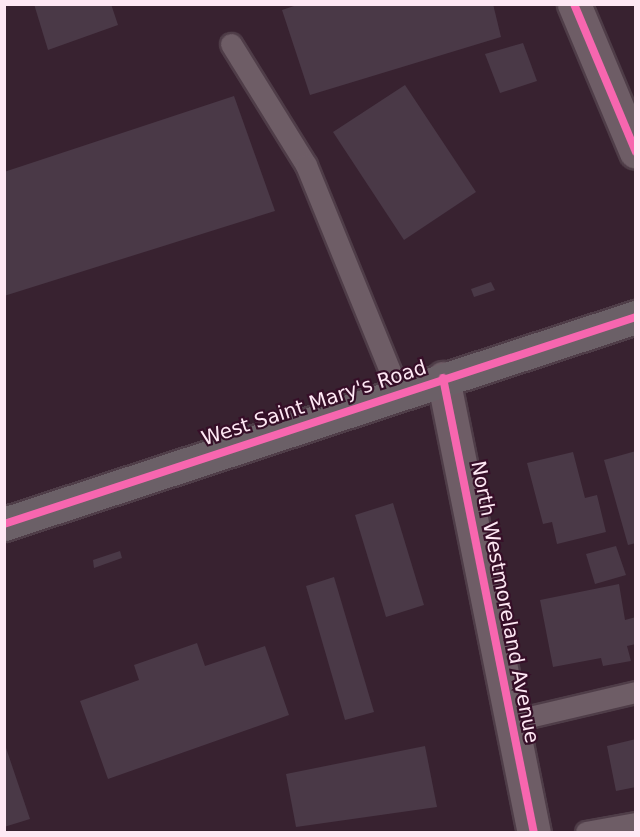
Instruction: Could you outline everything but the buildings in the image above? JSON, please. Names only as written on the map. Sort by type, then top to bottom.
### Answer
[{"type":"main road","name":"West Saint Mary's Road","points":[[4,524],[443,378],[636,317]]},
{"type":"street","points":[[574,4],[636,152]]},
{"type":"street","name":"North Westmoreland Avenue","points":[[443,378],[534,832]]},
{"type":"lane","points":[[231,44],[306,165],[399,393]]},
{"type":"lane","points":[[512,721],[636,692]]},
{"type":"lane","points":[[586,832],[636,823]]},
{"type":"cycle path","points":[[574,4],[636,152]]},
{"type":"cycle path","points":[[4,524],[636,317]]},
{"type":"cycle path","points":[[443,378],[534,832]]}]
